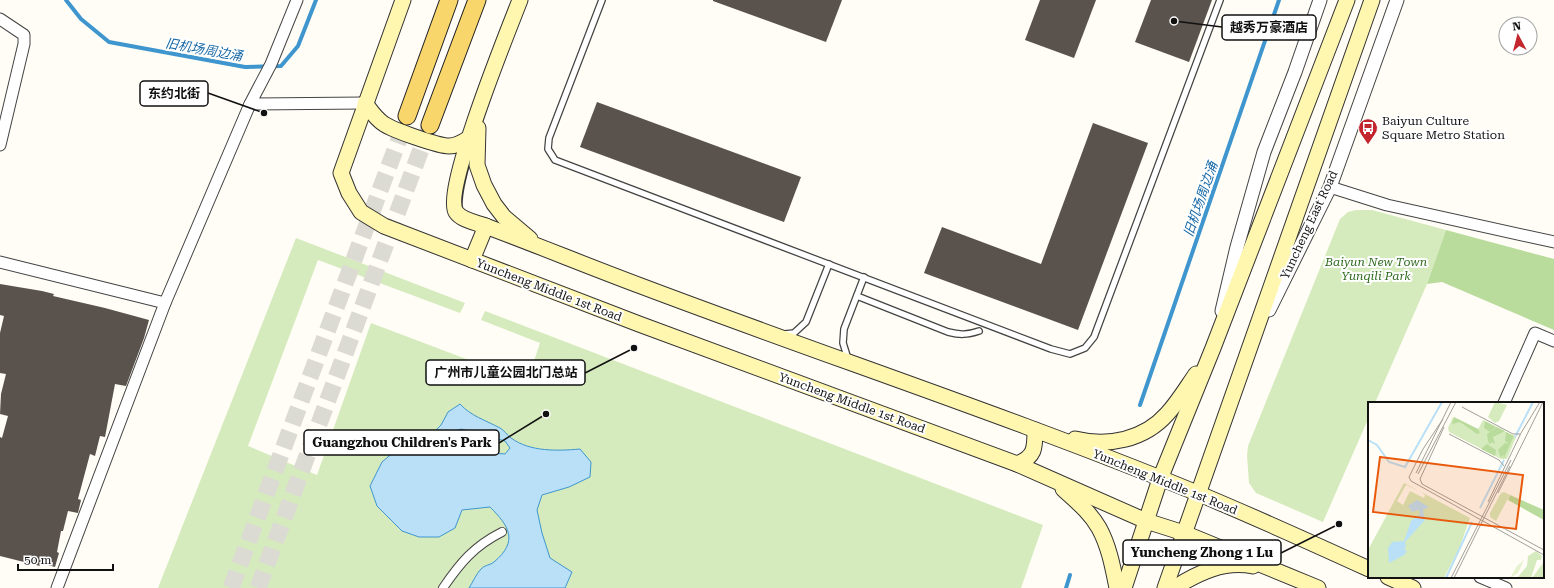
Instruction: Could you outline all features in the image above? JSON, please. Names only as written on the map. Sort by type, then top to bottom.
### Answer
[{"type":"main road","name":"Yuncheng Middle 1st Road","points":[[403,0],[341,173],[349,194],[361,212],[384,226],[654,330],[1017,464],[1146,521],[1184,533],[1318,588]]},
{"type":"main road","points":[[407,116],[449,0]]},
{"type":"main road","points":[[430,125],[477,0]]},
{"type":"main road","name":"Yuncheng Middle 1st Road","points":[[520,0],[469,138],[453,197],[454,208],[459,217],[773,335],[1035,430],[1198,493],[1368,569]]},
{"type":"main road","points":[[1124,588],[1160,479],[1213,348],[1347,0]]},
{"type":"main road","name":"Yuncheng East Road","points":[[1164,588],[1372,0]]},
{"type":"main road","points":[[365,103],[372,113],[385,125],[436,144],[449,146],[457,145],[469,138]]},
{"type":"main road","points":[[478,112],[478,165],[484,185],[494,204],[504,217],[542,248]]},
{"type":"main road","points":[[472,260],[486,226]]},
{"type":"main road","points":[[1017,464],[1025,461],[1033,451],[1035,443],[1035,430],[1083,441],[1120,441],[1137,436],[1166,415],[1213,348]]},
{"type":"main road","points":[[1053,480],[1084,509],[1099,528],[1105,543],[1117,588]]},
{"type":"main road","points":[[1174,588],[1200,573],[1215,567],[1227,565],[1242,564],[1279,572]]},
{"type":"main road","points":[[1390,578],[1413,588]]},
{"type":"street","points":[[57,588],[165,303],[250,104],[271,64],[297,0]]},
{"type":"street","points":[[1213,348],[1237,247],[1264,152],[1320,0]]},
{"type":"street","name":"Yuncheng East Road","points":[[1246,357],[1330,187],[1398,0]]},
{"type":"street","points":[[0,19],[24,35],[24,44],[0,145]]},
{"type":"street","points":[[250,104],[365,103]]},
{"type":"street","points":[[1330,187],[1387,205],[1554,242]]},
{"type":"street","points":[[0,262],[165,303]]},
{"type":"street","points":[[1504,402],[1535,333],[1554,341]]},
{"type":"street","points":[[443,588],[467,556],[489,538],[502,532]]},
{"type":"street","points":[[1482,578],[1506,588]]},
{"type":"lane","points":[[602,0],[549,138],[548,149],[555,160],[1051,349],[1070,354],[1085,348],[1094,337],[1220,0]]},
{"type":"lane","points":[[773,335],[794,333],[806,322],[829,264]]},
{"type":"lane","points":[[849,363],[843,343],[844,329],[864,277]]},
{"type":"lane","points":[[857,296],[948,332],[960,335],[979,331]]},
{"type":"green space","name":"Baiyun New Town Yunqili Park","points":[[1356,210],[1372,210],[1446,230],[1427,284],[1375,402],[1368,402],[1368,419],[1323,522],[1256,493],[1249,483],[1247,456],[1248,446],[1340,219],[1348,212]]},
{"type":"green space","points":[[1446,230],[1554,259],[1554,330],[1442,282],[1427,284]]},
{"type":"green space","points":[[296,238],[465,303],[460,313],[318,260],[248,446],[317,475],[371,323],[527,382],[540,343],[481,320],[485,311],[1043,525],[1021,588],[158,588]]},
{"type":"water","points":[[460,404],[474,415],[501,429],[519,443],[544,450],[580,449],[591,462],[590,477],[569,487],[542,495],[537,510],[550,558],[572,572],[565,588],[469,588],[481,569],[493,563],[502,554],[507,547],[509,540],[506,527],[490,507],[462,510],[455,528],[439,537],[419,537],[402,531],[377,506],[370,486],[382,462],[395,451],[411,447],[429,437],[441,425],[448,412]],"holes":[[[461,429],[505,441],[510,448],[505,454],[470,451],[451,454],[451,433]]]},
{"type":"building","points":[[713,0],[842,0],[826,42]]},
{"type":"building","points":[[1040,0],[1096,0],[1074,58],[1025,40]]},
{"type":"building","points":[[1151,0],[1212,0],[1189,62],[1135,42]]},
{"type":"building","points":[[597,102],[801,177],[784,222],[580,147]]},
{"type":"building","points":[[1093,123],[1148,143],[1078,330],[924,273],[942,227],[1041,264]]},
{"type":"building","points":[[0,284],[42,291],[54,294],[53,296],[149,320],[144,338],[126,386],[115,384],[105,437],[100,436],[95,456],[90,454],[78,499],[81,500],[78,513],[68,511],[63,531],[61,531],[57,552],[59,553],[55,567],[40,563],[40,566],[0,556],[0,437],[2,438],[8,416],[0,414],[1,394],[6,374],[0,373],[0,333],[4,316],[0,315]]},
{"type":"waterway","name":"旧机场周边涌","points":[[66,0],[81,19],[109,42],[245,67],[281,66],[298,46],[316,0]]},
{"type":"waterway","name":"旧机场周边涌","points":[[1140,405],[1279,0]]},
{"type":"waterway","name":"旧机场周边涌","points":[[1066,588],[1070,575]]},
{"type":"tunnel","points":[[231,588],[407,118]]},
{"type":"tunnel","points":[[258,588],[430,125]]},
{"type":"place","name":"越秀万豪酒店","points":[[1174,21]]},
{"type":"place","name":"东约北街","points":[[264,113]]},
{"type":"place","name":"Baiyun Culture Square Metro Station","points":[[1368,145]]},
{"type":"place","name":"广州市儿童公园北门总站","points":[[634,348]]},
{"type":"place","name":"Guangzhou Children's Park","points":[[546,414]]},
{"type":"place","name":"Yuncheng Zhong 1 Lu","points":[[1339,524]]}]
